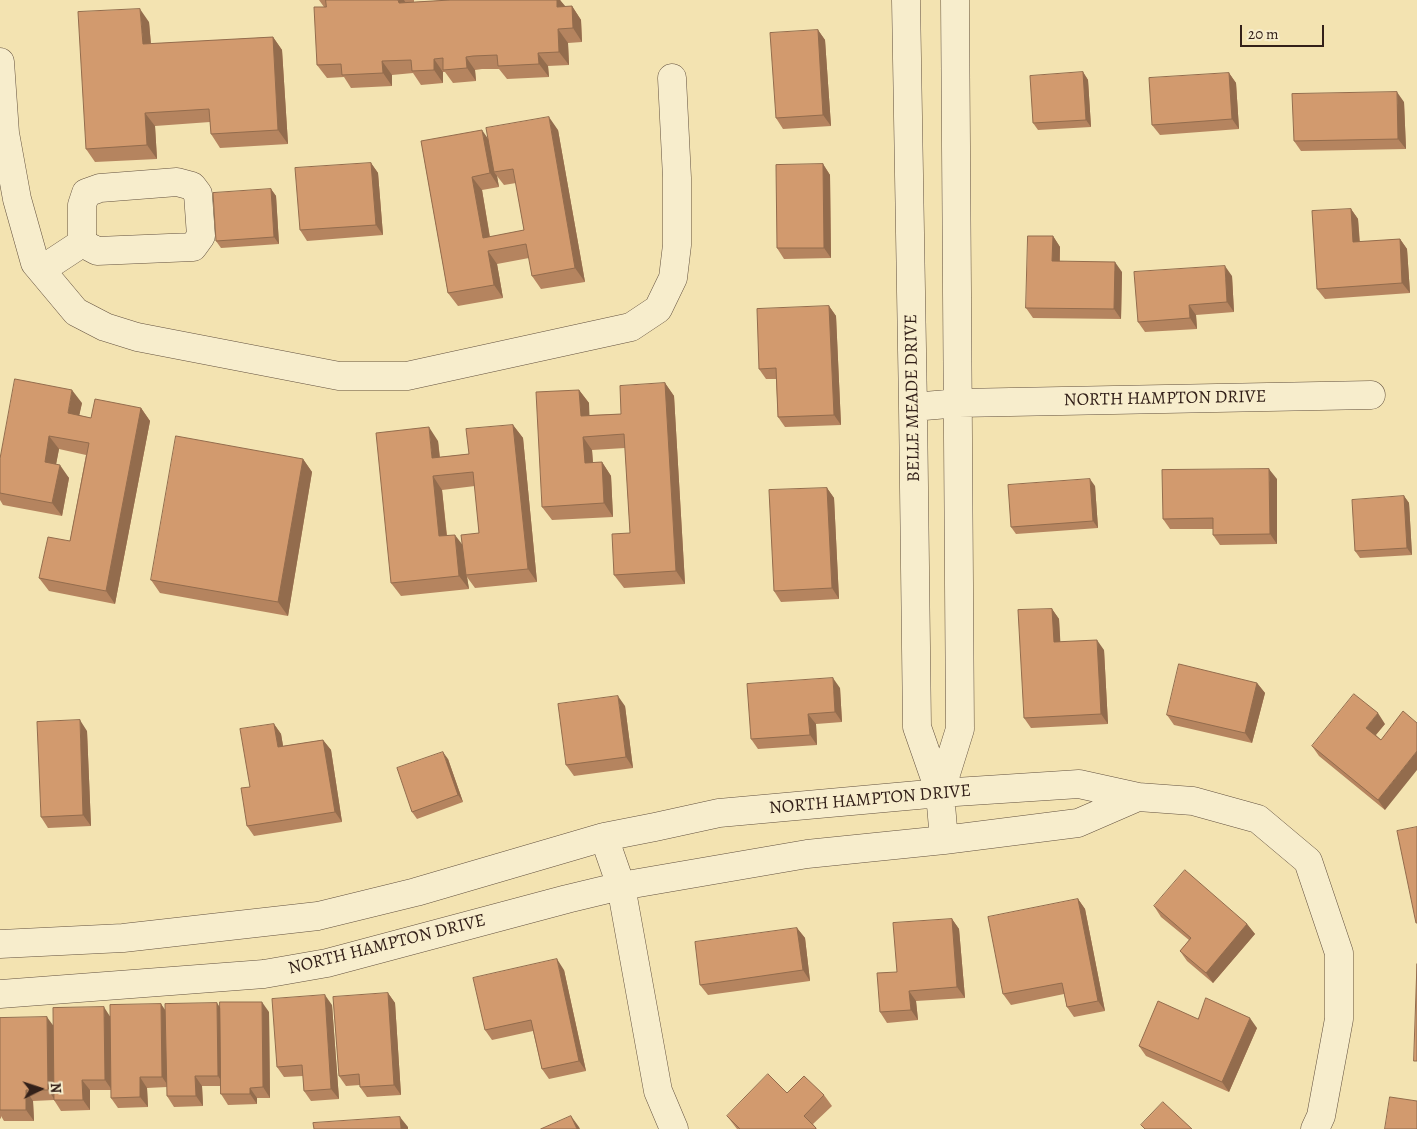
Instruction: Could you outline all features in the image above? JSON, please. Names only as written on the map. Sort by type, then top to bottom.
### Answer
[{"type":"street","name":"BELLE MEADE DRIVE","points":[[906,0],[914,407],[917,727],[940,792],[944,840]]},
{"type":"street","name":"BELLE MEADE DRIVE","points":[[940,792],[960,729],[959,403],[954,0]]},
{"type":"street","points":[[0,62],[1,100],[6,133],[17,198],[34,263],[76,312],[105,327],[136,337],[339,376],[407,376],[631,327],[658,309],[673,278],[678,245],[672,78]]},
{"type":"street","points":[[41,270],[82,243]]},
{"type":"street","name":"NORTH HAMPTON DRIVE","points":[[914,407],[959,403],[1371,395]]},
{"type":"street","name":"NORTH HAMPTON DRIVE","points":[[0,944],[123,938],[318,916],[416,892],[604,837],[719,813],[940,792],[1079,784],[1138,797],[1193,801],[1258,819],[1308,861],[1339,953],[1339,1019],[1321,1116],[1315,1129]]},
{"type":"street","name":"NORTH HAMPTON DRIVE","points":[[0,994],[264,974],[327,963],[621,886],[807,854],[944,840],[1078,823],[1138,797]]},
{"type":"street","points":[[604,837],[621,886],[658,1091],[674,1129]]},
{"type":"building","points":[[326,0],[398,0],[399,3],[450,0],[557,0],[557,7],[572,6],[573,28],[558,29],[559,52],[538,53],[539,64],[498,66],[497,55],[473,56],[466,57],[467,68],[443,70],[443,58],[434,59],[434,70],[412,71],[411,60],[382,61],[383,73],[342,75],[341,64],[317,65],[314,7],[326,7]]},
{"type":"building","points":[[140,9],[143,44],[273,37],[278,130],[211,134],[209,109],[145,113],[147,145],[86,149],[78,12]]},
{"type":"building","points":[[818,30],[823,115],[776,118],[770,33]]},
{"type":"building","points":[[1083,72],[1086,120],[1033,123],[1030,76]]},
{"type":"building","points":[[1229,73],[1232,119],[1152,125],[1149,78]]},
{"type":"building","points":[[1397,92],[1398,139],[1294,141],[1292,94]]},
{"type":"building","points":[[549,117],[575,268],[532,276],[526,244],[488,251],[494,285],[448,293],[421,141],[482,130],[490,173],[472,177],[483,238],[524,230],[513,169],[494,172],[486,128]]},
{"type":"building","points":[[371,163],[376,225],[300,230],[295,168]]},
{"type":"building","points":[[823,164],[824,248],[777,248],[776,165]]},
{"type":"building","points":[[271,189],[274,237],[216,241],[213,193]]},
{"type":"building","points":[[1351,209],[1353,242],[1400,239],[1402,283],[1317,289],[1312,211]]},
{"type":"building","points":[[1028,236],[1053,236],[1052,261],[1115,262],[1114,309],[1026,308]]},
{"type":"building","points":[[1225,266],[1227,302],[1189,305],[1190,318],[1138,322],[1134,272]]},
{"type":"building","points":[[829,306],[834,415],[778,417],[776,368],[759,369],[757,309]]},
{"type":"building","points":[[15,379],[72,390],[68,413],[91,418],[95,399],[141,408],[106,591],[39,578],[48,537],[70,541],[89,443],[49,436],[45,462],[60,465],[52,503],[0,493],[0,459]]},
{"type":"building","points":[[665,383],[676,571],[614,575],[612,534],[630,533],[624,434],[583,437],[585,463],[602,462],[604,503],[542,507],[536,392],[579,390],[581,416],[621,414],[620,386]]},
{"type":"building","points":[[513,425],[528,569],[466,575],[461,535],[479,533],[473,472],[433,476],[439,536],[455,535],[459,576],[391,583],[376,433],[429,427],[432,458],[469,454],[466,429]]},
{"type":"building","points":[[176,436],[303,459],[278,602],[151,580]]},
{"type":"building","points":[[1269,469],[1270,534],[1213,535],[1213,518],[1163,519],[1162,470]]},
{"type":"building","points":[[1090,479],[1093,521],[1011,527],[1008,485]]},
{"type":"building","points":[[827,488],[832,588],[774,591],[769,490]]},
{"type":"building","points":[[1404,496],[1407,548],[1355,551],[1352,500]]},
{"type":"building","points":[[1052,609],[1054,642],[1097,640],[1101,714],[1024,718],[1018,610]]},
{"type":"building","points":[[1179,664],[1257,683],[1245,733],[1167,715]]},
{"type":"building","points":[[833,678],[835,712],[808,714],[810,735],[751,739],[747,684]]},
{"type":"building","points":[[1354,694],[1378,713],[1366,728],[1381,740],[1403,711],[1417,723],[1417,751],[1378,800],[1312,746]]},
{"type":"building","points":[[618,696],[626,757],[566,765],[558,704]]},
{"type":"building","points":[[80,720],[83,815],[41,817],[37,722]]},
{"type":"building","points":[[274,724],[278,747],[323,740],[335,812],[247,826],[241,788],[250,787],[240,729]]},
{"type":"building","points":[[443,752],[458,795],[412,812],[397,768]]},
{"type":"building","points":[[1417,827],[1417,923],[1416,923],[1397,831]]},
{"type":"building","points":[[1185,870],[1247,924],[1206,973],[1180,951],[1191,938],[1154,906]]},
{"type":"building","points":[[1078,899],[1098,1001],[1067,1007],[1062,983],[1003,994],[988,917]]},
{"type":"building","points":[[952,919],[957,987],[909,991],[911,1010],[880,1012],[877,973],[897,972],[893,923]]},
{"type":"building","points":[[797,928],[803,970],[700,985],[695,942]]},
{"type":"building","points":[[557,959],[579,1061],[542,1069],[531,1020],[485,1030],[473,978]]},
{"type":"building","points":[[1417,964],[1417,1061],[1414,1061]]},
{"type":"building","points":[[388,993],[394,1085],[360,1087],[359,1074],[339,1076],[333,997]]},
{"type":"building","points":[[325,995],[331,1089],[304,1091],[302,1065],[277,1067],[272,999]]},
{"type":"building","points":[[1206,998],[1250,1018],[1222,1082],[1139,1046],[1158,1001],[1198,1019]]},
{"type":"building","points":[[220,1002],[262,1002],[263,1087],[250,1088],[250,1094],[221,1094]]},
{"type":"building","points":[[217,1003],[218,1076],[195,1076],[196,1096],[167,1096],[165,1004]]},
{"type":"building","points":[[161,1004],[162,1077],[140,1077],[140,1097],[111,1098],[110,1005]]},
{"type":"building","points":[[104,1007],[105,1080],[82,1080],[83,1100],[54,1100],[53,1008]]},
{"type":"building","points":[[47,1017],[48,1090],[26,1090],[26,1110],[0,1110],[0,1018]]},
{"type":"building","points":[[768,1074],[787,1093],[804,1076],[824,1095],[804,1116],[815,1129],[740,1129],[727,1116]]},
{"type":"building","points":[[1390,1097],[1417,1101],[1417,1129],[1385,1129]]},
{"type":"building","points":[[1163,1102],[1192,1129],[1145,1129],[1141,1125]]},
{"type":"building","points":[[571,1116],[577,1129],[541,1129]]},
{"type":"building","points":[[400,1117],[401,1129],[314,1129],[313,1123]]}]
